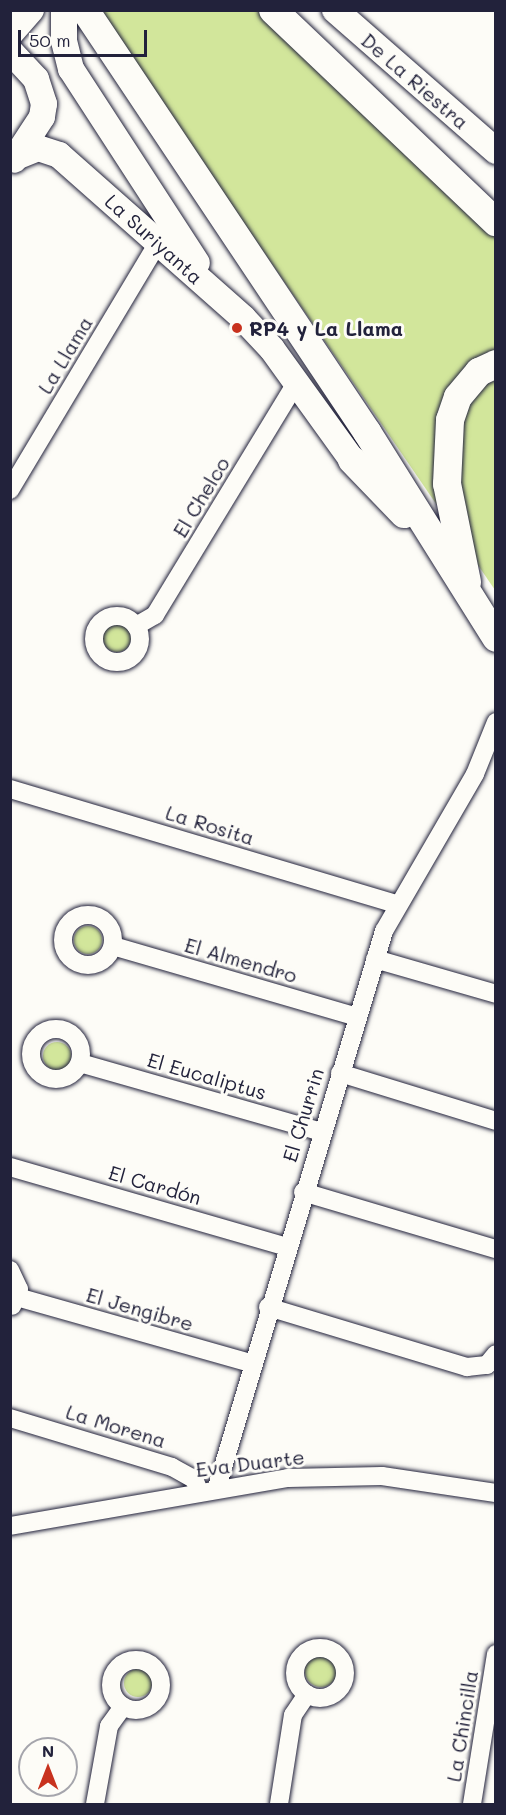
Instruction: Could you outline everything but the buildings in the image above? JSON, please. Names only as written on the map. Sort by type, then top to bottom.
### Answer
[{"type":"main road","points":[[85,10],[367,432],[438,550],[471,598],[495,641]]},
{"type":"main road","points":[[273,10],[495,222]]},
{"type":"main road","points":[[471,598],[452,518],[446,451],[458,397],[479,372],[495,364]]},
{"type":"main road","points":[[352,460],[438,550]]},
{"type":"street","points":[[10,34],[31,10]]},
{"type":"street","points":[[64,10],[64,41],[84,93],[188,252],[243,318]]},
{"type":"street","name":"De La Riestra","points":[[335,10],[495,151]]},
{"type":"street","name":"La Suriyanta","points":[[10,51],[36,79],[44,104],[42,117],[14,161]]},
{"type":"street","name":"La Suriyanta","points":[[14,161],[38,148],[59,155],[243,318],[296,383],[352,460]]},
{"type":"street","name":"La Llama","points":[[10,490],[158,243]]},
{"type":"street","name":"El Chelco","points":[[136,626],[155,615],[296,383]]},
{"type":"street","name":"El Churrin","points":[[208,1489],[251,1364],[375,959],[396,904],[475,774],[495,722]]},
{"type":"street","name":"El Churrin","points":[[475,774],[495,757]]},
{"type":"street","name":"La Rosita","points":[[10,789],[396,904]]},
{"type":"street","name":"El Almendro","points":[[113,946],[357,1017]]},
{"type":"street","points":[[375,959],[495,994]]},
{"type":"street","name":"El Eucaliptus","points":[[80,1064],[322,1132]]},
{"type":"street","points":[[340,1073],[495,1121]]},
{"type":"street","name":"El Cardón","points":[[10,1167],[287,1246]]},
{"type":"street","points":[[303,1192],[495,1249]]},
{"type":"street","name":"El Jengibre","points":[[10,1270],[18,1281],[14,1302],[251,1364]]},
{"type":"street","points":[[268,1307],[480,1368],[495,1354]]},
{"type":"street","name":"La Morena","points":[[10,1418],[172,1467],[208,1489]]},
{"type":"street","name":"Eva Duarte","points":[[10,1526],[208,1489],[288,1478],[382,1476],[495,1493]]},
{"type":"street","name":"La Chincilla","points":[[475,1802],[495,1654]]},
{"type":"street","points":[[279,1804],[294,1715],[307,1694]]},
{"type":"street","points":[[95,1804],[109,1726],[123,1707]]},
{"type":"green space","points":[[99,11],[264,11],[495,233],[495,590]]},
{"type":"green space","points":[[117,624],[127,628],[131,638],[127,648],[117,652],[107,648],[103,638],[107,628]]},
{"type":"green space","points":[[88,926],[98,930],[102,940],[98,950],[88,954],[78,950],[74,940],[78,930]]},
{"type":"green space","points":[[57,1042],[67,1046],[71,1056],[67,1066],[57,1070],[47,1066],[43,1056],[47,1046]]},
{"type":"green space","points":[[321,1655],[333,1659],[337,1671],[333,1683],[321,1687],[309,1683],[305,1671],[309,1659]]},
{"type":"green space","points":[[138,1669],[148,1673],[152,1683],[148,1693],[138,1697],[128,1693],[124,1683],[128,1673]]},
{"type":"place","name":"RP4 y La Llama","points":[[237,328]]}]
